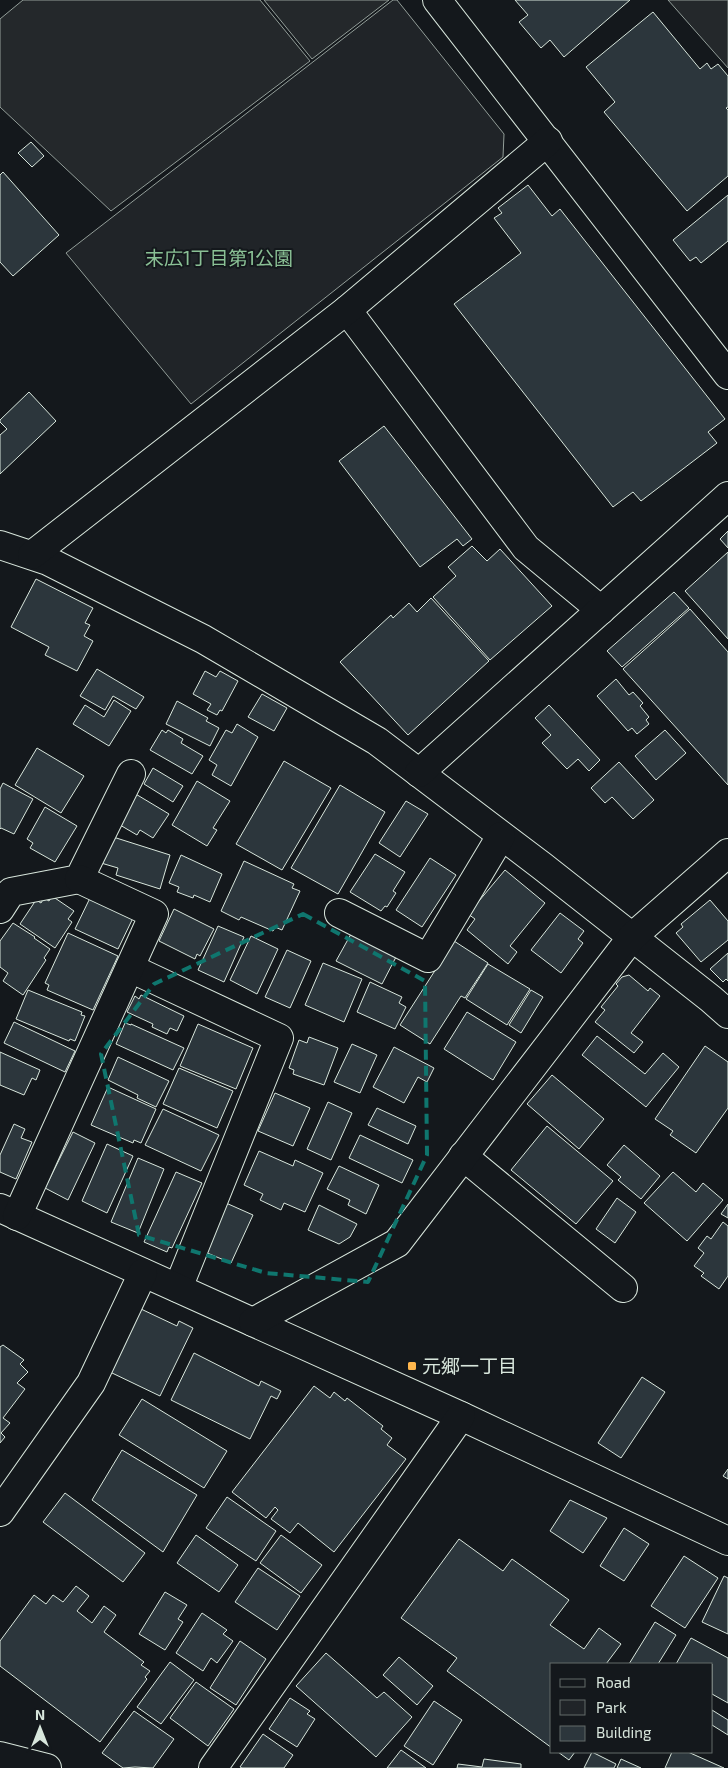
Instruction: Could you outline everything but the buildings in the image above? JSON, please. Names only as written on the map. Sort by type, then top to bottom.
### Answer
[{"type":"street","points":[[437,0],[728,375]]},
{"type":"street","points":[[32,555],[346,310],[548,141]]},
{"type":"street","points":[[346,310],[526,548],[601,610]]},
{"type":"street","points":[[419,773],[728,496]]},
{"type":"street","points":[[0,545],[48,561],[203,639],[377,741],[632,937],[728,1014]]},
{"type":"street","points":[[79,879],[132,774]]},
{"type":"street","points":[[339,913],[428,958],[501,836]]},
{"type":"street","points":[[252,1322],[397,1242],[632,937],[728,853]]},
{"type":"street","points":[[0,909],[12,892],[79,879],[154,914],[130,968],[9,1212],[461,1416],[728,1542]]},
{"type":"street","points":[[130,968],[278,1038],[178,1288]]},
{"type":"street","points":[[463,1156],[623,1288]]},
{"type":"street","points":[[0,1512],[91,1383],[143,1272]]},
{"type":"street","points":[[213,1768],[461,1416]]},
{"type":"street","points":[[0,1756],[47,1768]]},
{"type":"highlighted area","points":[[303,914],[425,981],[427,1155],[368,1282],[266,1273],[139,1235],[101,1054],[154,984]]},
{"type":"green space","name":"末広1丁目第1公園","points":[[393,0],[397,0],[504,134],[503,157],[191,404],[66,253]]},
{"type":"shaded area","points":[[23,0],[260,0],[310,61],[111,211],[0,107],[0,19]]},
{"type":"shaded area","points":[[264,0],[389,0],[312,59]]},
{"type":"shaded area","points":[[668,0],[728,0],[728,68]]},
{"type":"place","name":"元郷一丁目","points":[[412,1366]]}]
